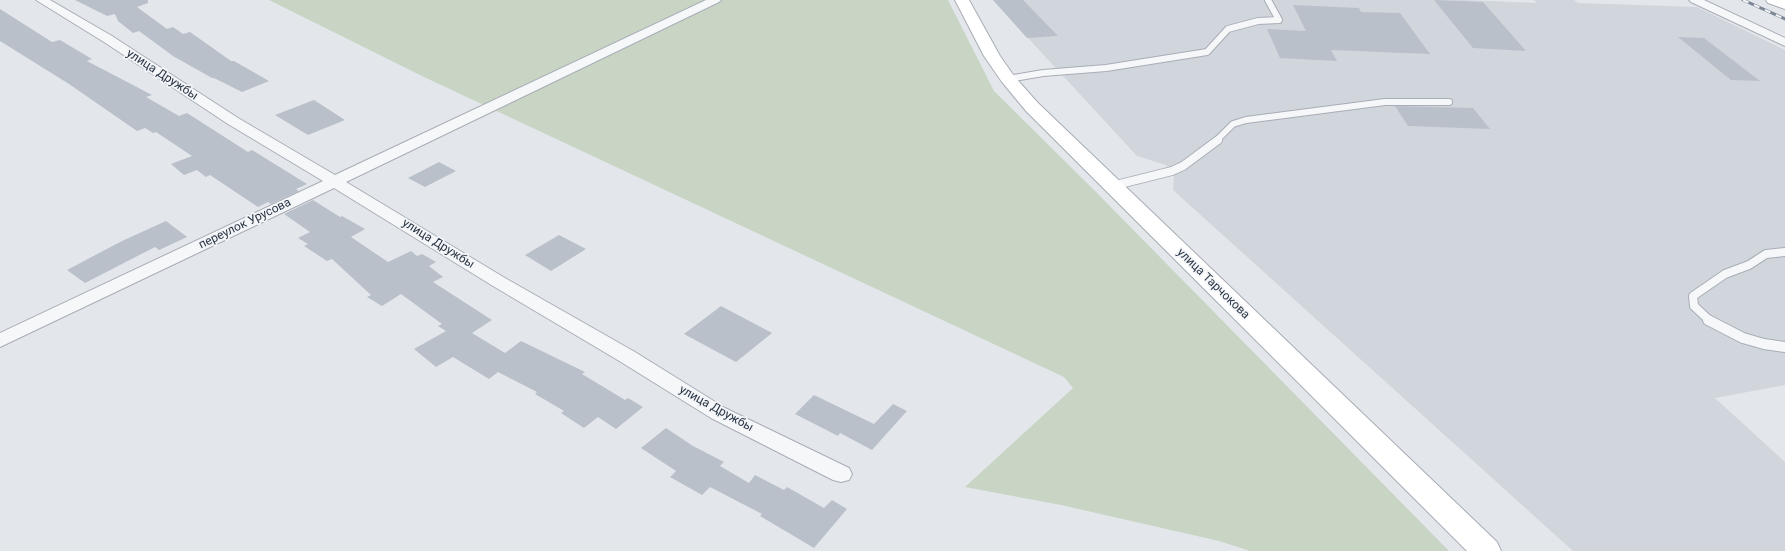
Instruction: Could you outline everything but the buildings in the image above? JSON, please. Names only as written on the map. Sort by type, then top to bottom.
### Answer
[{"type":"main road","name":"улица Тарчокова","points":[[962,0],[992,56],[1008,79],[1032,108],[1486,551]]},
{"type":"main road","points":[[1773,0],[1785,5]]},
{"type":"street","name":"улица Дружбы","points":[[42,0],[108,39],[233,121],[434,241],[499,282],[628,357],[718,413],[841,474]]},
{"type":"street","name":"переулок Урусова","points":[[0,341],[715,0]]},
{"type":"street","points":[[1695,0],[1785,42]]},
{"type":"lane","points":[[1008,79],[1043,73],[1106,68],[1207,52],[1228,29],[1258,21],[1279,20],[1268,0]]},
{"type":"lane","points":[[1112,186],[1172,171],[1183,166],[1221,138],[1233,124],[1246,120],[1385,102],[1449,102]]},
{"type":"lane","points":[[1785,252],[1766,254],[1749,265],[1725,274],[1693,296],[1694,306],[1709,321],[1743,338],[1764,344],[1785,347]]},
{"type":"shaded area","points":[[993,0],[1465,0],[1537,3],[1534,0],[1574,0],[1578,3],[1697,7],[1785,50],[1785,385],[1715,398],[1785,462],[1785,551],[1573,551],[1173,190],[1174,175],[1166,165],[1137,156]]},
{"type":"green space","points":[[269,0],[948,0],[994,91],[1095,191],[1449,551],[1250,551],[1219,541],[1061,505],[965,487],[1073,388],[1064,377],[424,77]]},
{"type":"railway","points":[[1743,0],[1785,19]]}]
